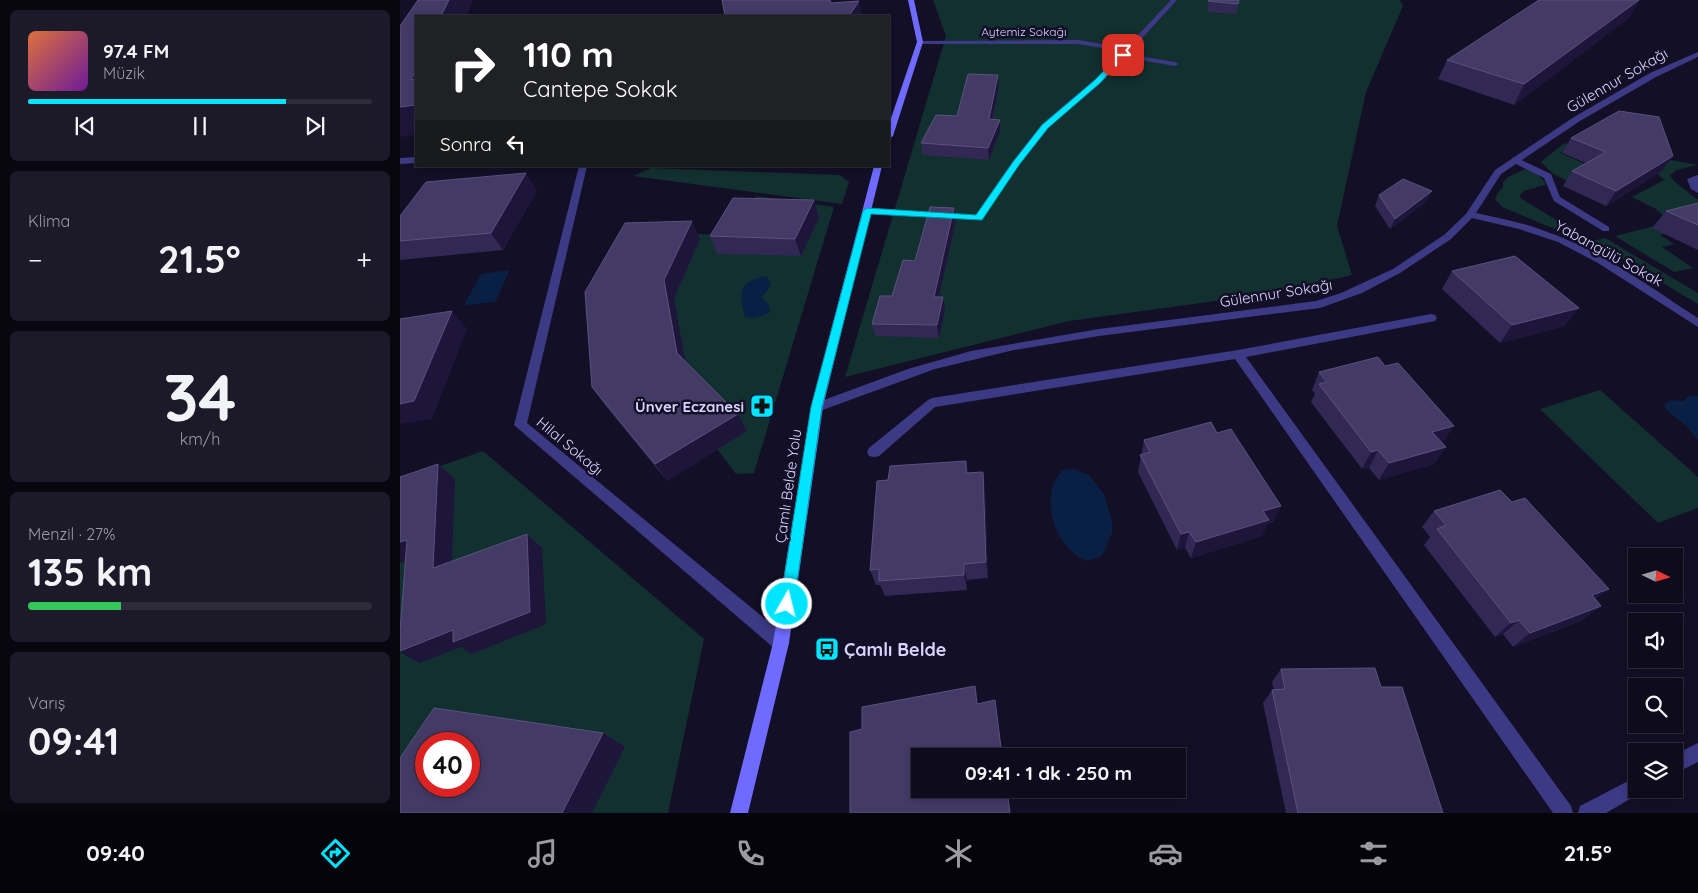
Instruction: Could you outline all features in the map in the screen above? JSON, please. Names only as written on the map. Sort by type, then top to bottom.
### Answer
[{"type":"street","points":[[890,133],[920,42],[911,0]]},
{"type":"street","points":[[867,211],[979,218],[1045,126],[1098,82],[1174,0]]},
{"type":"street","name":"Aytemiz Sokağı","points":[[920,42],[1078,42],[1175,64]]},
{"type":"street","name":"Gülennur Sokağı","points":[[816,407],[916,370],[971,355],[1031,343],[1140,327],[1281,310],[1341,298],[1368,288],[1396,273],[1435,247],[1459,228],[1470,216],[1491,178],[1514,160],[1584,115],[1654,74],[1698,54]]},
{"type":"street","points":[[1682,61],[1698,63]]},
{"type":"street","points":[[400,161],[415,160]]},
{"type":"street","points":[[1514,160],[1548,176],[1551,181],[1552,194],[1557,199],[1606,229]]},
{"type":"street","name":"Hilal Sokağı","points":[[583,167],[520,425],[781,643]]},
{"type":"street","name":"Çamlı Belde Yolu","points":[[739,813],[781,643],[816,407],[878,167]]},
{"type":"street","points":[[1698,178],[1692,180],[1694,187],[1698,190]]},
{"type":"street","name":"Yabangülü Sokak","points":[[1470,216],[1521,226],[1565,242],[1641,286],[1698,323]]},
{"type":"street","points":[[874,452],[932,403],[1238,354],[1431,318]]},
{"type":"street","points":[[1238,354],[1564,813]]},
{"type":"street","points":[[1683,760],[1698,752]]},
{"type":"street","points":[[1588,813],[1628,790]]},
{"type":"green space","points":[[933,0],[1400,0],[1403,6],[1366,92],[1337,226],[1352,275],[1267,294],[1069,321],[845,377],[946,36]]},
{"type":"green space","points":[[1576,142],[1697,165],[1677,170],[1670,175],[1674,181],[1698,200],[1698,225],[1660,235],[1674,244],[1662,247],[1693,268],[1674,272],[1615,236],[1670,222],[1656,209],[1632,197],[1664,180],[1654,170],[1572,146],[1560,153],[1593,167],[1568,181],[1553,174],[1541,162],[1563,144]]},
{"type":"green space","points":[[651,168],[840,175],[849,182],[842,204],[633,176]]},
{"type":"green space","points":[[1525,169],[1534,171],[1545,182],[1545,185],[1524,191],[1520,198],[1575,231],[1576,235],[1562,232],[1502,207],[1495,199],[1503,188],[1503,182],[1508,177]]},
{"type":"green space","points":[[756,196],[834,207],[754,473],[736,474],[669,385],[664,290],[692,234],[732,235]]},
{"type":"green space","points":[[1605,238],[1698,293],[1698,304],[1592,241]]},
{"type":"green space","points":[[1600,390],[1698,477],[1698,508],[1658,523],[1540,409]]},
{"type":"green space","points":[[483,451],[704,639],[668,813],[400,813],[400,480]]},
{"type":"water","points":[[510,270],[495,302],[464,305],[481,274]]},
{"type":"water","points":[[767,276],[771,285],[762,298],[768,303],[771,312],[755,318],[745,317],[742,301],[743,289],[750,281]]},
{"type":"water","points":[[1688,396],[1698,396],[1698,440],[1664,406],[1670,400],[1684,401]]},
{"type":"water","points":[[1074,469],[1089,475],[1104,494],[1112,520],[1112,533],[1102,556],[1087,561],[1077,556],[1062,541],[1053,521],[1051,510],[1052,488],[1055,481],[1062,470]]},
{"type":"building","points":[[418,0],[449,0],[442,15],[415,15],[415,71],[411,80],[415,79],[415,105],[400,107],[400,26]]},
{"type":"building","points":[[722,0],[830,0],[831,3],[859,1],[850,15],[725,15]]},
{"type":"building","points":[[1209,0],[1239,0],[1238,4]]},
{"type":"building","points":[[1539,0],[1639,0],[1524,84],[1447,60]]},
{"type":"building","points":[[968,74],[998,75],[989,119],[1000,120],[988,148],[921,143],[936,115],[957,116]]},
{"type":"building","points":[[1619,111],[1659,117],[1673,156],[1616,191],[1572,171],[1606,152],[1571,138]]},
{"type":"building","points":[[526,173],[491,233],[400,241],[400,216],[426,182]]},
{"type":"building","points":[[1403,179],[1432,191],[1395,219],[1379,195]]},
{"type":"building","points":[[733,198],[814,200],[795,239],[710,236]]},
{"type":"building","points":[[1698,203],[1698,225],[1666,211]]},
{"type":"building","points":[[930,207],[954,208],[934,297],[943,297],[937,325],[872,324],[880,296],[892,296],[903,260],[915,261]]},
{"type":"building","points":[[692,221],[664,280],[677,353],[738,414],[655,464],[592,387],[585,292],[625,223]]},
{"type":"building","points":[[1515,256],[1579,308],[1512,325],[1452,271]]},
{"type":"building","points":[[452,311],[414,401],[400,404],[400,319]]},
{"type":"building","points":[[1378,357],[1385,366],[1398,363],[1454,426],[1432,432],[1446,447],[1389,463],[1378,450],[1371,452],[1319,384],[1327,382],[1319,372]]},
{"type":"building","points":[[1211,422],[1217,433],[1231,429],[1281,506],[1263,511],[1269,520],[1196,542],[1189,532],[1181,534],[1140,455],[1150,452],[1144,440]]},
{"type":"building","points":[[966,461],[966,473],[983,472],[986,562],[964,564],[964,575],[879,581],[879,569],[870,570],[877,481],[888,480],[890,466]]},
{"type":"building","points":[[438,464],[433,568],[527,534],[530,612],[453,642],[453,630],[400,651],[407,540],[400,542],[400,477]]},
{"type":"building","points":[[1500,490],[1512,502],[1525,498],[1609,589],[1592,595],[1601,606],[1530,633],[1519,620],[1511,623],[1437,529],[1446,525],[1434,511]]},
{"type":"building","points":[[1375,668],[1381,687],[1402,687],[1443,813],[1298,813],[1272,690],[1285,689],[1281,669]]},
{"type":"building","points":[[975,686],[977,704],[995,700],[1001,748],[911,748],[911,798],[1008,798],[1010,813],[850,813],[850,732],[862,729],[862,707]]},
{"type":"building","points":[[434,708],[603,733],[562,813],[400,813],[400,758],[415,736],[415,797],[480,797],[480,732],[418,732]]},
{"type":"place","name":"Ünver Eczanesi","points":[[762,406]]},
{"type":"place","name":"Çamlı Belde","points":[[827,649]]},
{"type":"route","points":[[787,604],[816,407],[867,211],[979,218],[1045,126],[1098,82],[1123,55]]}]
